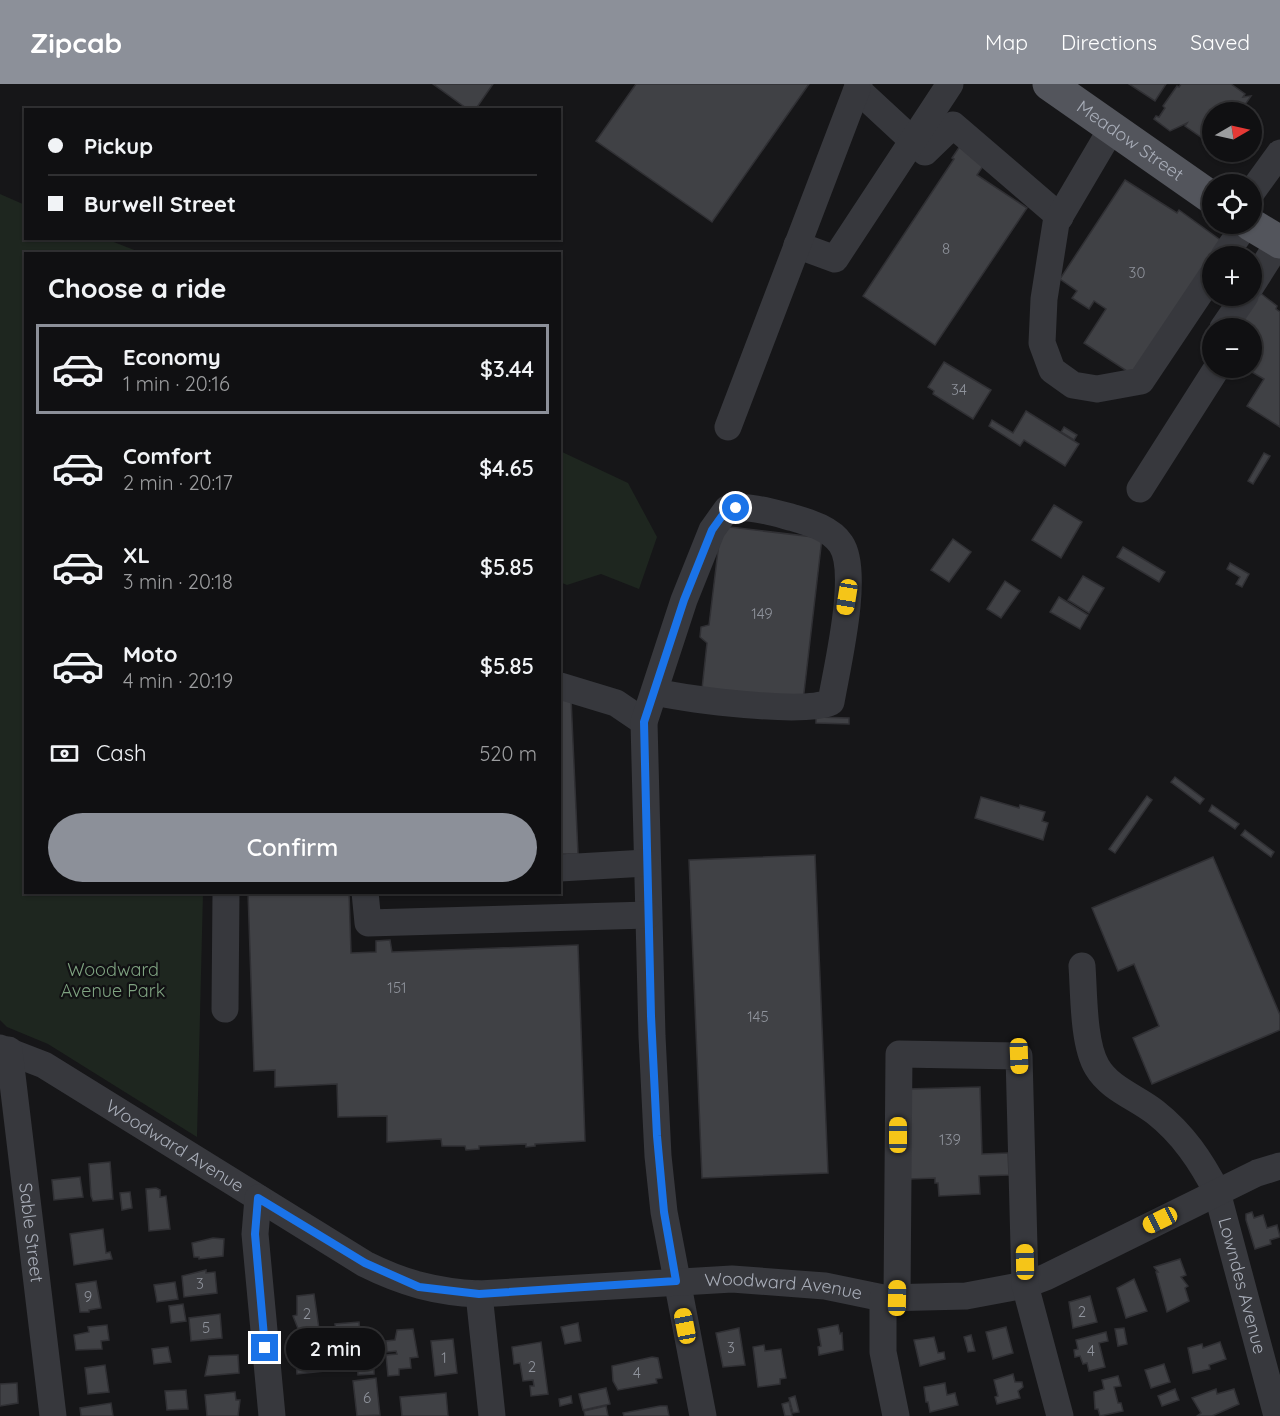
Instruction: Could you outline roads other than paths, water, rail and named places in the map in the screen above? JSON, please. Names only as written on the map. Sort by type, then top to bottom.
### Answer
[{"type":"main road","name":"Meadow Street","points":[[1049,84],[1202,191]]},
{"type":"main road","points":[[1262,232],[1280,242]]},
{"type":"street","points":[[797,245],[835,259],[950,84]]},
{"type":"street","points":[[728,427],[858,87],[925,152],[952,125],[1060,217]]},
{"type":"street","points":[[1112,128],[1056,223],[1044,298],[1042,343],[1052,370],[1073,385],[1097,389],[1141,381],[1202,290]]},
{"type":"street","points":[[1262,178],[1280,153]]},
{"type":"street","points":[[1262,269],[1280,242]]},
{"type":"street","points":[[1140,489],[1211,378]]},
{"type":"street","points":[[655,692],[698,701],[812,707],[831,702],[850,576],[843,547],[837,538],[816,524],[754,507],[727,509],[712,530],[684,600],[644,722],[646,863],[658,1156],[664,1212],[703,1416]]},
{"type":"street","points":[[561,686],[616,703],[644,722]]},
{"type":"street","points":[[561,868],[646,863]]},
{"type":"street","points":[[225,1009],[226,894]]},
{"type":"street","points":[[365,894],[368,923],[648,915]]},
{"type":"street","name":"Lowndes Avenue","points":[[1082,966],[1089,1039],[1096,1066],[1114,1086],[1155,1112],[1178,1133],[1201,1160],[1217,1192],[1277,1416]]},
{"type":"street","name":"Woodward Avenue","points":[[5,1049],[44,1065],[365,1263],[399,1280],[448,1293],[479,1294],[676,1281],[748,1280],[825,1286],[890,1298],[966,1296],[1025,1286],[1257,1173],[1280,1166]]},
{"type":"street","name":"Sable Street","points":[[5,1049],[52,1416]]},
{"type":"street","points":[[896,1416],[883,1352],[890,1298],[899,1054],[1019,1056],[1025,1286],[1060,1416]]},
{"type":"street","points":[[258,1198],[255,1234],[272,1416]]},
{"type":"street","points":[[479,1294],[492,1416]]},
{"type":"park label","name":"Woodward Avenue Park","points":[[113,980]]}]
